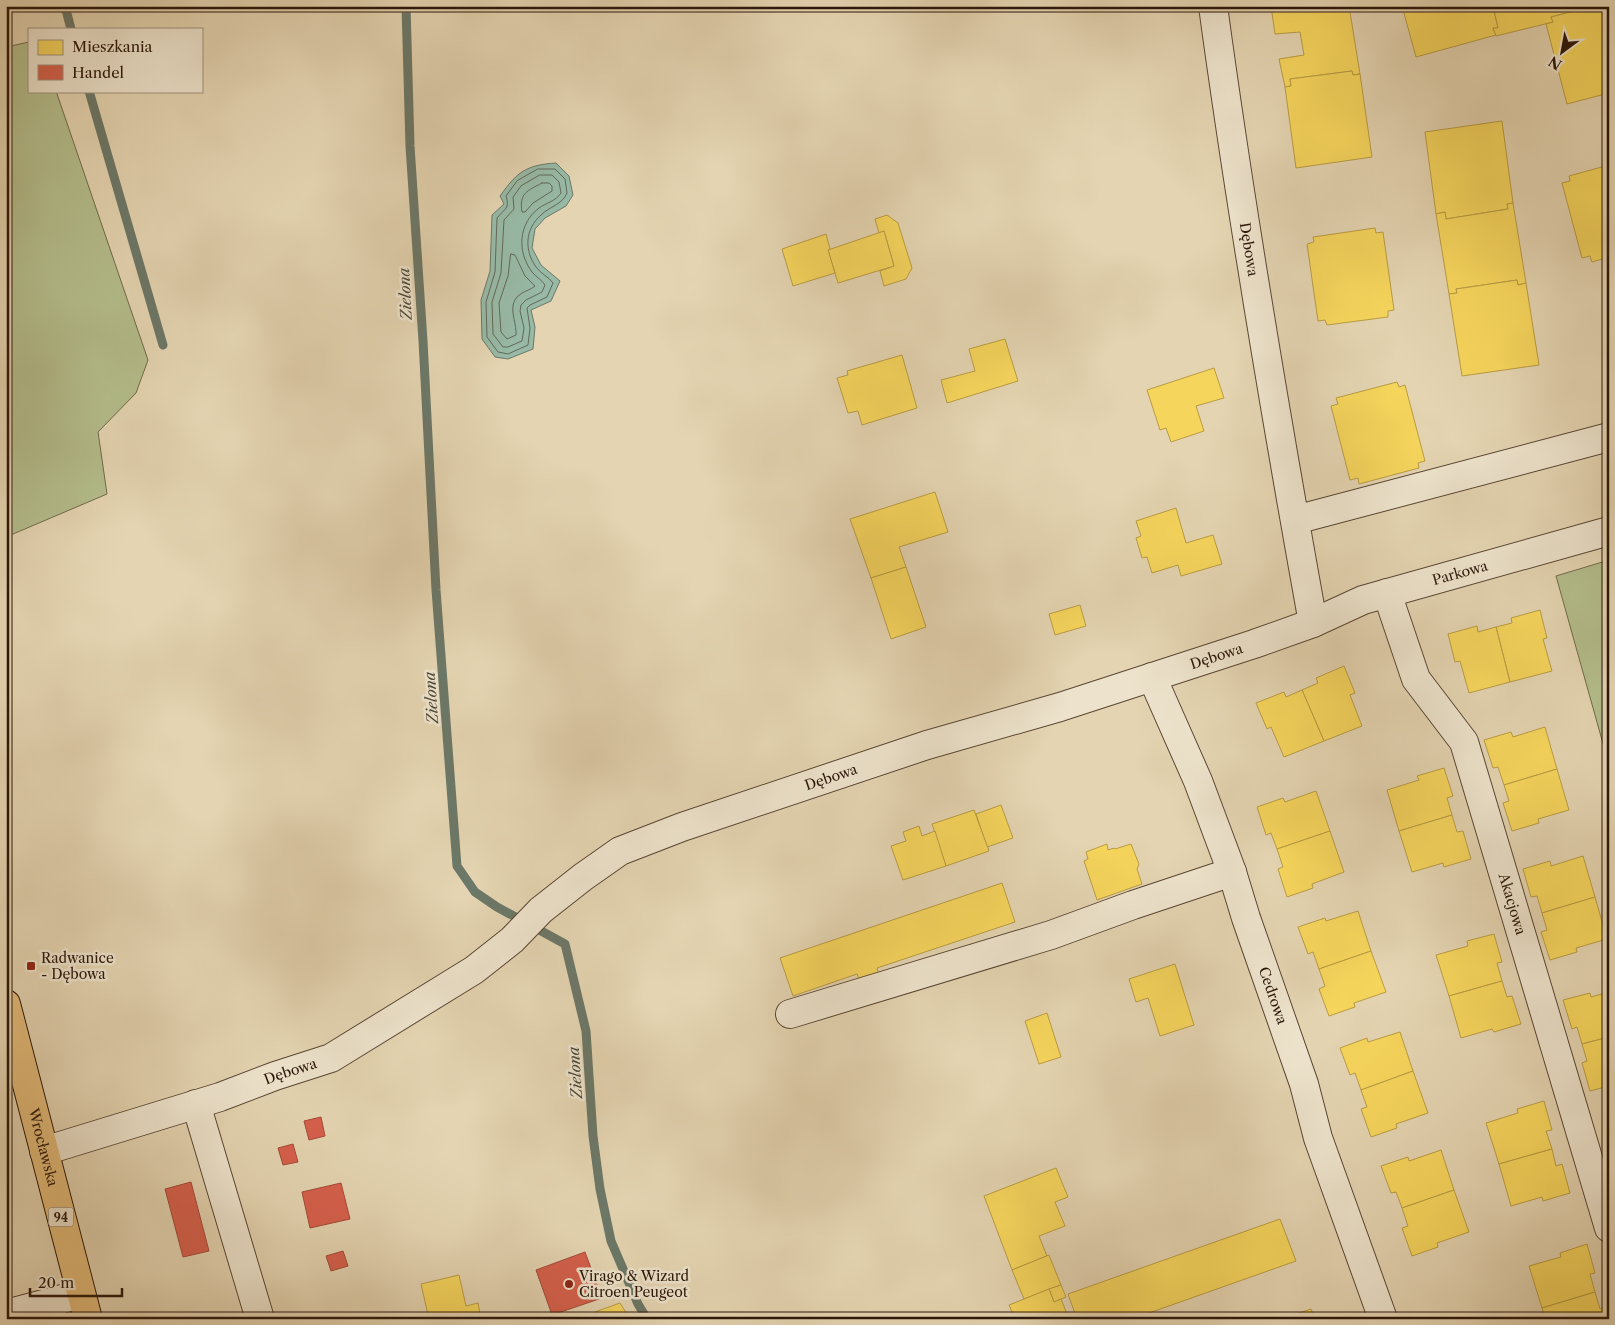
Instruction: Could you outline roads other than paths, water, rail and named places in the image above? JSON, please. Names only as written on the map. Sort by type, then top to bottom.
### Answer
[{"type":"main road","name":"Wrocławska","points":[[6,1004],[84,1307]]},
{"type":"street","name":"Dębowa","points":[[44,1150],[220,1097],[275,1076],[331,1058],[474,970],[512,940],[542,910],[583,877],[620,851],[682,827],[927,745],[1060,707],[1313,622],[1294,520],[1212,6]]},
{"type":"street","points":[[1294,520],[1609,437]]},
{"type":"street","name":"Parkowa","points":[[1313,622],[1363,600],[1609,531]]},
{"type":"street","name":"Akacjowa","points":[[1387,593],[1416,679],[1464,742],[1609,1228]]},
{"type":"street","name":"Cedrowa","points":[[1152,677],[1198,782],[1232,872],[1246,918],[1304,1084],[1318,1138],[1383,1319]]},
{"type":"street","points":[[790,1014],[1051,935],[1232,872]]},
{"type":"street","points":[[196,1104],[260,1319]]},
{"type":"street","points":[[6,1314],[84,1307]]},
{"type":"water","points":[[556,163],[569,176],[573,195],[566,206],[545,218],[535,229],[532,248],[541,265],[560,281],[551,301],[531,310],[535,327],[533,349],[508,359],[495,357],[482,339],[481,300],[490,271],[492,215],[504,204],[500,196],[523,171],[537,166]]},
{"type":"waterway","points":[[65,6],[71,28]]},
{"type":"waterway","name":"Zielona","points":[[406,6],[410,146],[423,341],[436,590],[457,866],[475,892],[497,907],[565,944],[586,1031],[593,1136],[600,1189],[611,1241],[638,1304],[647,1319]]},
{"type":"waterway","points":[[89,92],[163,345]]},
{"type":"place","name":"Radwanice - Dębowa","points":[[31,966]]},
{"type":"place","name":"Virago & Wizard Citroen Peugeot","points":[[569,1284]]}]
